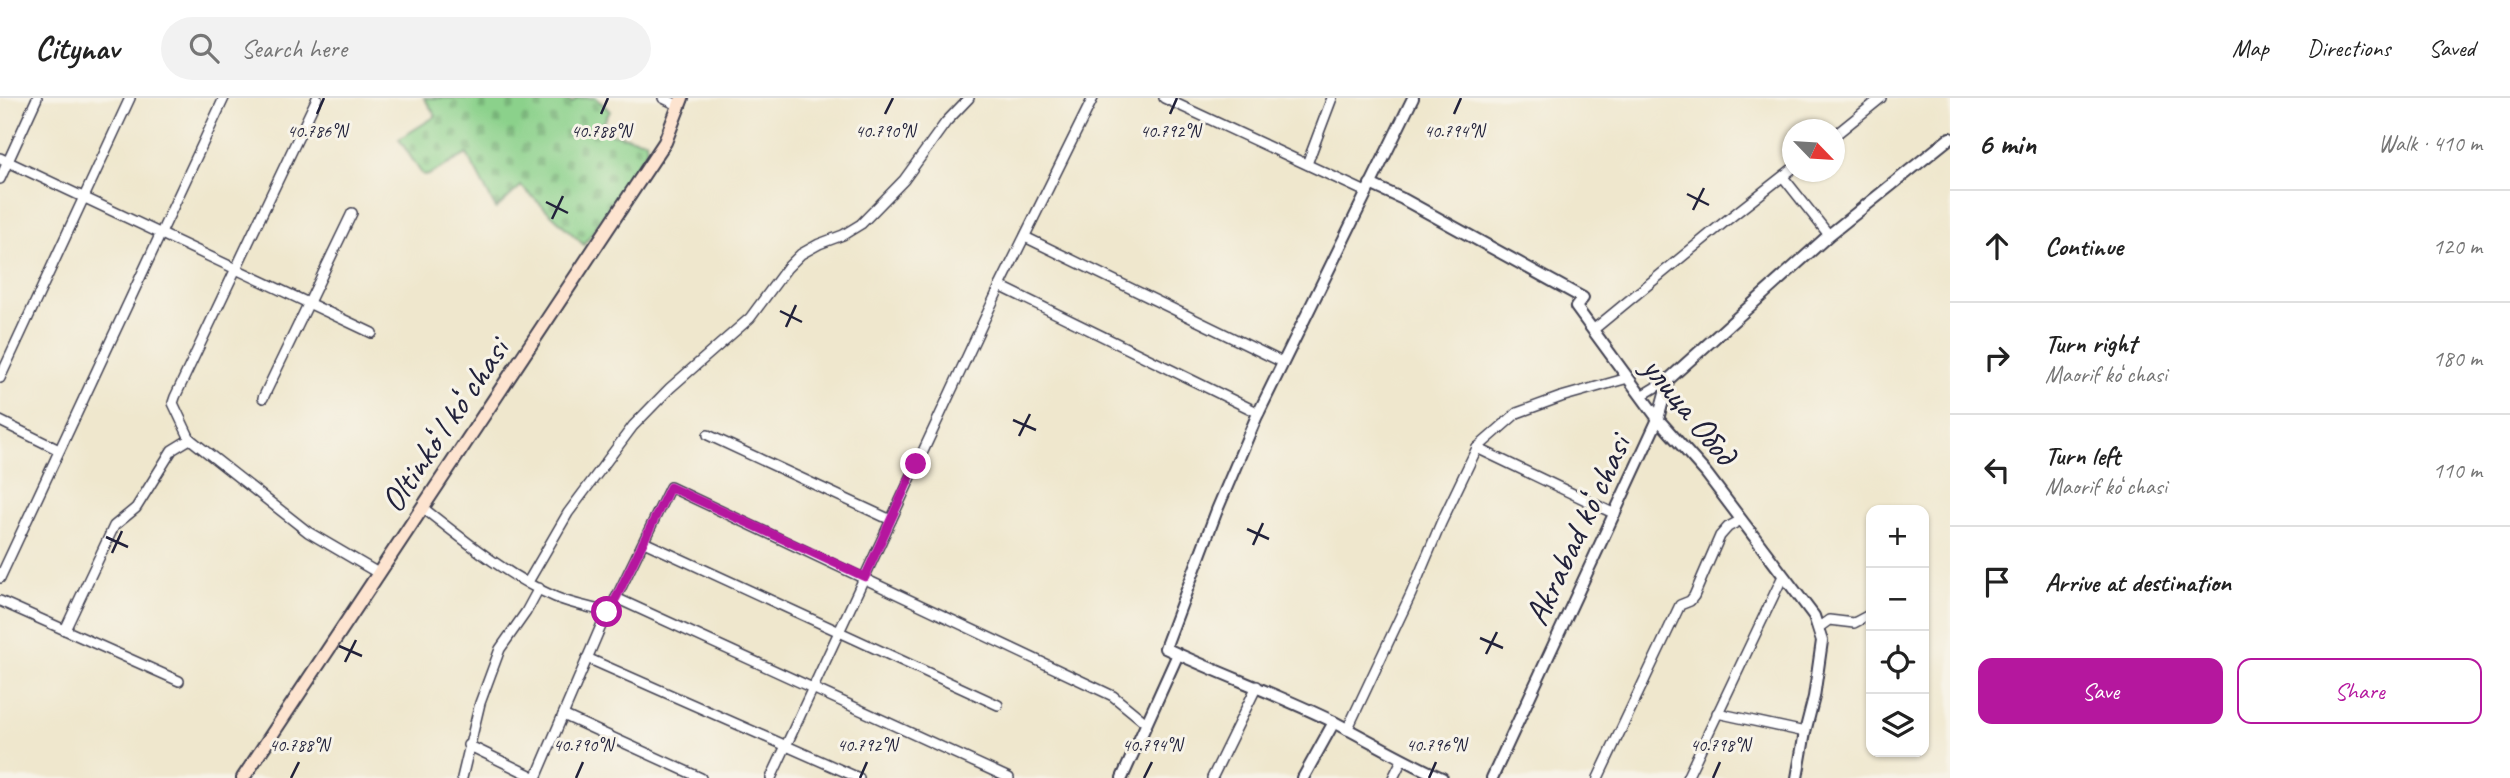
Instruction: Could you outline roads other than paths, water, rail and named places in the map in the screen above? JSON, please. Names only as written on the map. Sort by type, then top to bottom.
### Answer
[{"type":"main road","name":"Oltinkoʻl koʻchasi","points":[[243,778],[665,142],[681,102]]},
{"type":"street","points":[[0,179],[4,160],[37,98]]},
{"type":"street","points":[[0,378],[130,98]]},
{"type":"street","points":[[0,578],[224,98]]},
{"type":"street","points":[[317,98],[173,403],[190,439],[308,533],[378,573]]},
{"type":"street","points":[[663,98],[681,102]]},
{"type":"street","points":[[528,582],[568,513],[633,425],[750,317],[794,261],[819,244],[843,235],[861,224],[904,180],[946,122],[969,98]]},
{"type":"street","points":[[771,778],[1000,286],[1093,98]]},
{"type":"street","points":[[1164,98],[1368,188]]},
{"type":"street","points":[[1307,163],[1332,98]]},
{"type":"street","points":[[1413,98],[1259,413],[1217,510],[1165,648],[1334,722],[1402,760],[1442,778]]},
{"type":"street","points":[[1845,128],[1881,98]]},
{"type":"street","points":[[1641,396],[1669,379],[1829,235],[1950,138]]},
{"type":"street","points":[[4,160],[372,333]]},
{"type":"street","points":[[1593,330],[1782,178]]},
{"type":"street","points":[[1787,182],[1829,235]]},
{"type":"street","name":"улица Обод","points":[[1368,188],[1404,199],[1583,298],[1576,307],[1658,419],[1706,473],[1814,616],[1822,641],[1814,698],[1797,778]]},
{"type":"street","points":[[263,398],[352,213]]},
{"type":"street","points":[[1025,237],[1282,362]]},
{"type":"street","points":[[1000,286],[1259,413]]},
{"type":"street","points":[[1347,730],[1478,448],[1517,413],[1628,378]]},
{"type":"street","name":"Akrabad koʻchasi","points":[[1492,778],[1658,419],[1669,379]]},
{"type":"street","points":[[0,421],[59,450]]},
{"type":"street","points":[[708,435],[891,520]]},
{"type":"street","points":[[65,629],[114,526],[136,508],[172,450],[190,439]]},
{"type":"street","points":[[1478,448],[1615,514]]},
{"type":"street","points":[[468,745],[536,778],[607,612],[670,487],[1113,696],[1146,723]]},
{"type":"street","points":[[423,508],[475,548],[538,588],[556,597],[607,612]]},
{"type":"street","points":[[1598,778],[1680,605],[1694,596],[1725,531],[1741,520]]},
{"type":"street","points":[[644,542],[998,705]]},
{"type":"street","points":[[1686,778],[1783,576]]},
{"type":"street","points":[[461,778],[480,703],[500,649],[526,612],[538,588]]},
{"type":"street","points":[[616,598],[1009,778]]},
{"type":"street","points":[[0,601],[180,681]]},
{"type":"street","points":[[1818,628],[1831,619],[1854,622],[1866,616]]},
{"type":"street","points":[[1122,778],[1178,654]]},
{"type":"street","points":[[587,658],[859,778]]},
{"type":"street","points":[[1212,778],[1257,686]]},
{"type":"street","points":[[1717,713],[1805,732]]},
{"type":"street","points":[[563,715],[701,778]]},
{"type":"street","points":[[1303,778],[1334,722]]},
{"type":"street","points":[[1393,778],[1402,760]]}]
